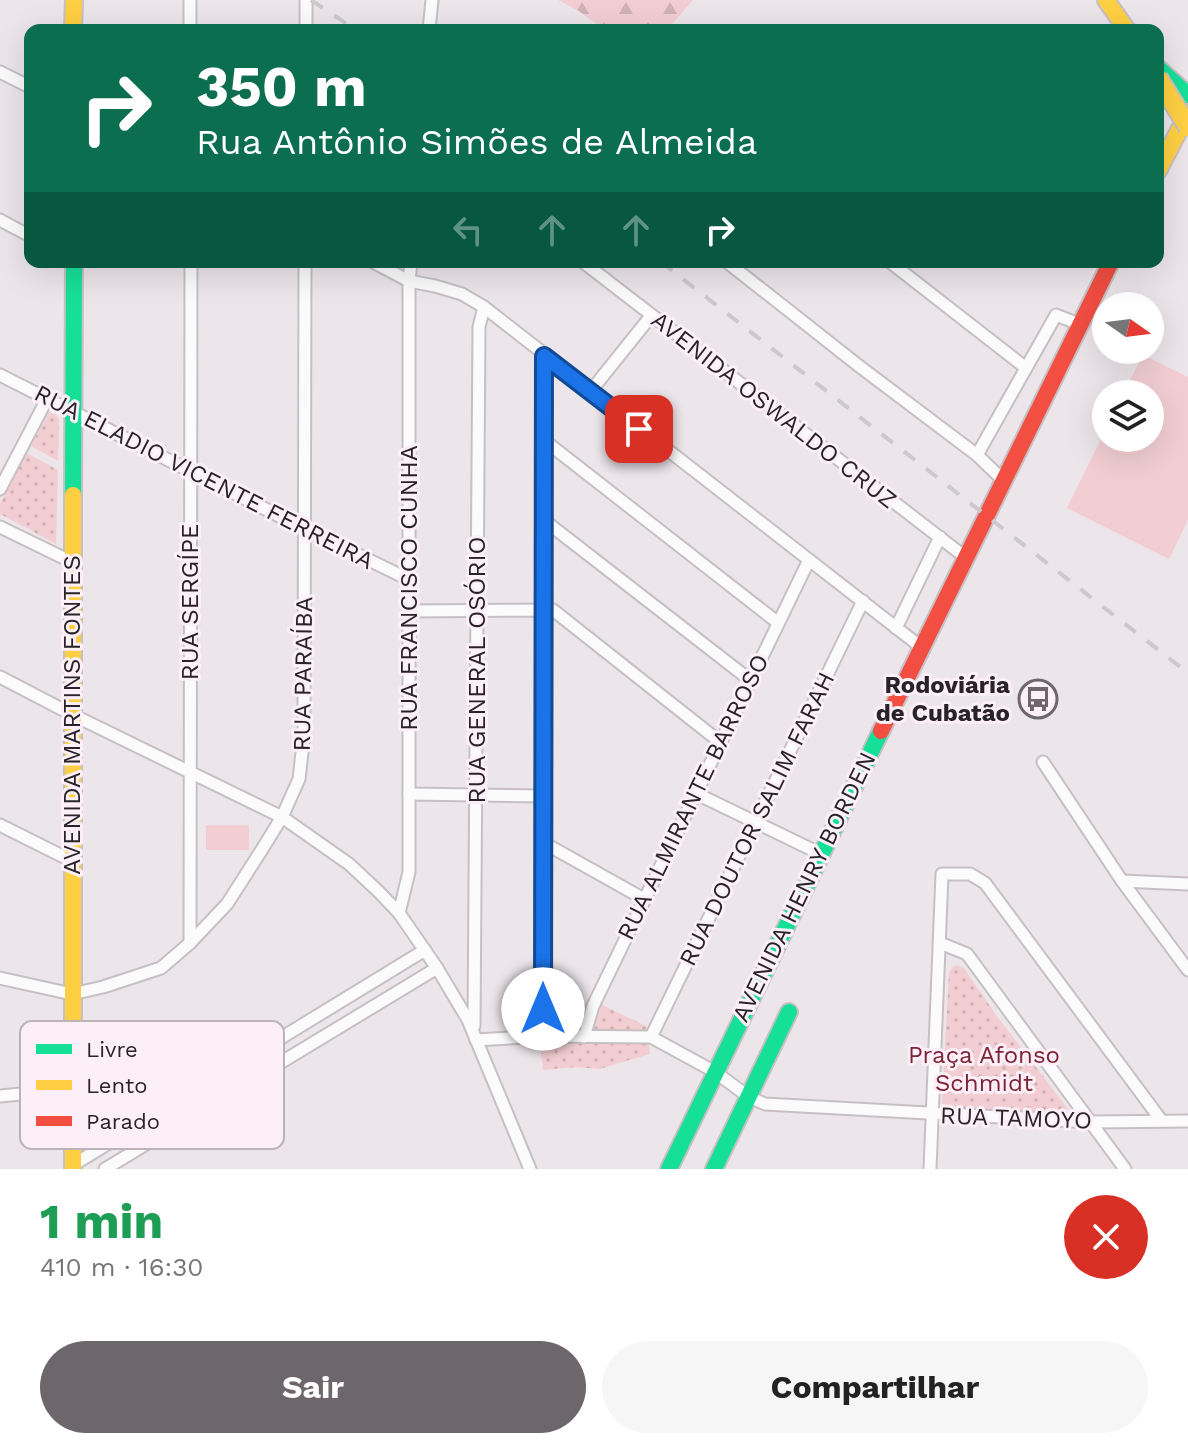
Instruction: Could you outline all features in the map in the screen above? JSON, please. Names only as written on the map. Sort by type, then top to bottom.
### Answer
[{"type":"main road","points":[[73,24],[74,0]]},
{"type":"main road","points":[[1106,0],[1123,24]]},
{"type":"main road","points":[[1164,73],[1188,95]]},
{"type":"main road","points":[[1164,88],[1188,127]]},
{"type":"main road","points":[[1164,159],[1188,113]]},
{"type":"main road","name":"AVENIDA MARTINS FONTES","points":[[72,1021],[74,268]]},
{"type":"main road","name":"AVENIDA HENRY BORDEN","points":[[669,1169],[1108,268]]},
{"type":"main road","name":"AVENIDA HENRY BORDEN","points":[[714,1169],[789,1012]]},
{"type":"street","points":[[190,0],[190,24]]},
{"type":"street","points":[[306,0],[306,24]]},
{"type":"street","points":[[430,24],[432,0]]},
{"type":"street","points":[[0,72],[24,84]]},
{"type":"street","points":[[0,220],[24,233]]},
{"type":"street","name":"RUA SERGÍPE","points":[[190,943],[191,268]]},
{"type":"street","name":"RUA PARAÍBA","points":[[0,978],[72,994],[161,968],[227,904],[282,817],[299,779],[304,735],[305,268]]},
{"type":"street","points":[[384,268],[409,281],[462,294],[484,307],[921,647]]},
{"type":"street","name":"RUA FRANCISCO CUNHA","points":[[399,913],[409,872],[410,268]]},
{"type":"street","name":"AVENIDA OSWALDO CRUZ","points":[[591,268],[965,557]]},
{"type":"street","points":[[735,268],[977,455],[1003,480]]},
{"type":"street","points":[[898,268],[1026,368]]},
{"type":"street","name":"RUA GENERAL OSÓRIO","points":[[475,1036],[479,327],[484,307]]},
{"type":"street","points":[[977,455],[1056,315],[1079,324]]},
{"type":"street","points":[[590,392],[651,316]]},
{"type":"street","points":[[543,1036],[544,356]]},
{"type":"street","name":"RUA ELADIO VICENTE FERREIRA","points":[[0,375],[408,579]]},
{"type":"street","points":[[0,489],[47,399]]},
{"type":"street","points":[[545,441],[777,622]]},
{"type":"street","points":[[545,521],[750,680]]},
{"type":"street","points":[[0,527],[72,562]]},
{"type":"street","points":[[896,628],[940,537]]},
{"type":"street","name":"RUA ALMIRANTE BARROSO","points":[[584,1037],[593,1006],[809,560]]},
{"type":"street","name":"RUA DOUTOR SALIM FARAH","points":[[651,1037],[863,601]]},
{"type":"street","points":[[409,611],[553,610],[720,742]]},
{"type":"street","points":[[0,677],[282,817],[349,864],[399,913],[458,1002],[530,1169]]},
{"type":"street","points":[[1043,762],[1122,881],[1188,970]]},
{"type":"street","points":[[695,793],[821,854]]},
{"type":"street","points":[[409,794],[543,796]]},
{"type":"street","points":[[0,825],[72,861]]},
{"type":"street","points":[[544,843],[644,899]]},
{"type":"street","points":[[930,1169],[942,874],[970,874],[985,883],[1161,1120]]},
{"type":"street","points":[[1122,881],[1188,884]]},
{"type":"street","points":[[940,943],[967,954],[1125,1169]]},
{"type":"street","points":[[284,1037],[425,950]]},
{"type":"street","points":[[284,1061],[437,968]]},
{"type":"street","points":[[475,1036],[651,1037],[715,1072],[749,1097]]},
{"type":"street","points":[[0,1096],[20,1094]]},
{"type":"street","name":"RUA TAMOYO","points":[[749,1097],[765,1104],[932,1114],[1091,1122],[1188,1121]]},
{"type":"street","points":[[70,1168],[101,1149]]},
{"type":"street","points":[[105,1169],[138,1149]]},
{"type":"green space","points":[[558,0],[693,0],[672,24],[596,24]]},
{"type":"green space","points":[[1138,364],[1161,364],[1188,377],[1188,520],[1169,559],[1067,508],[1095,452],[1164,452],[1164,380],[1130,380]]},
{"type":"green space","points":[[49,412],[59,419],[58,461],[31,446]]},
{"type":"green space","points":[[27,453],[58,470],[56,544],[0,514],[0,504]]},
{"type":"green space","points":[[206,825],[249,825],[249,850],[206,850]]},
{"type":"green space","name":"Praça Afonso Schmidt","points":[[957,965],[964,968],[1068,1109],[1064,1112],[1023,1113],[946,1107],[942,1104],[949,972]]},
{"type":"green space","points":[[588,998],[646,1026],[650,1054],[599,1069],[576,1067],[543,1070],[541,1054],[550,1019],[576,1022]]},
{"type":"railway","points":[[311,0],[347,24]]},
{"type":"railway","points":[[669,268],[1188,673]]},
{"type":"traffic: fast","points":[[1164,73],[1188,95]]},
{"type":"traffic: fast","points":[[73,495],[74,268]]},
{"type":"traffic: fast","points":[[669,1169],[881,731]]},
{"type":"traffic: fast","points":[[714,1169],[789,1012]]},
{"type":"traffic: slow","points":[[73,24],[74,0]]},
{"type":"traffic: slow","points":[[1106,0],[1123,24]]},
{"type":"traffic: slow","points":[[1164,88],[1188,127]]},
{"type":"traffic: slow","points":[[1164,159],[1188,113]]},
{"type":"traffic: slow","points":[[73,495],[73,1021]]},
{"type":"traffic: slow","points":[[73,1149],[73,1169]]},
{"type":"traffic: jam","points":[[881,731],[1108,268]]},
{"type":"place","name":"Rodoviária de Cubatão","points":[[1038,699]]},
{"type":"route","points":[[543,1009],[544,356],[639,429]]}]
